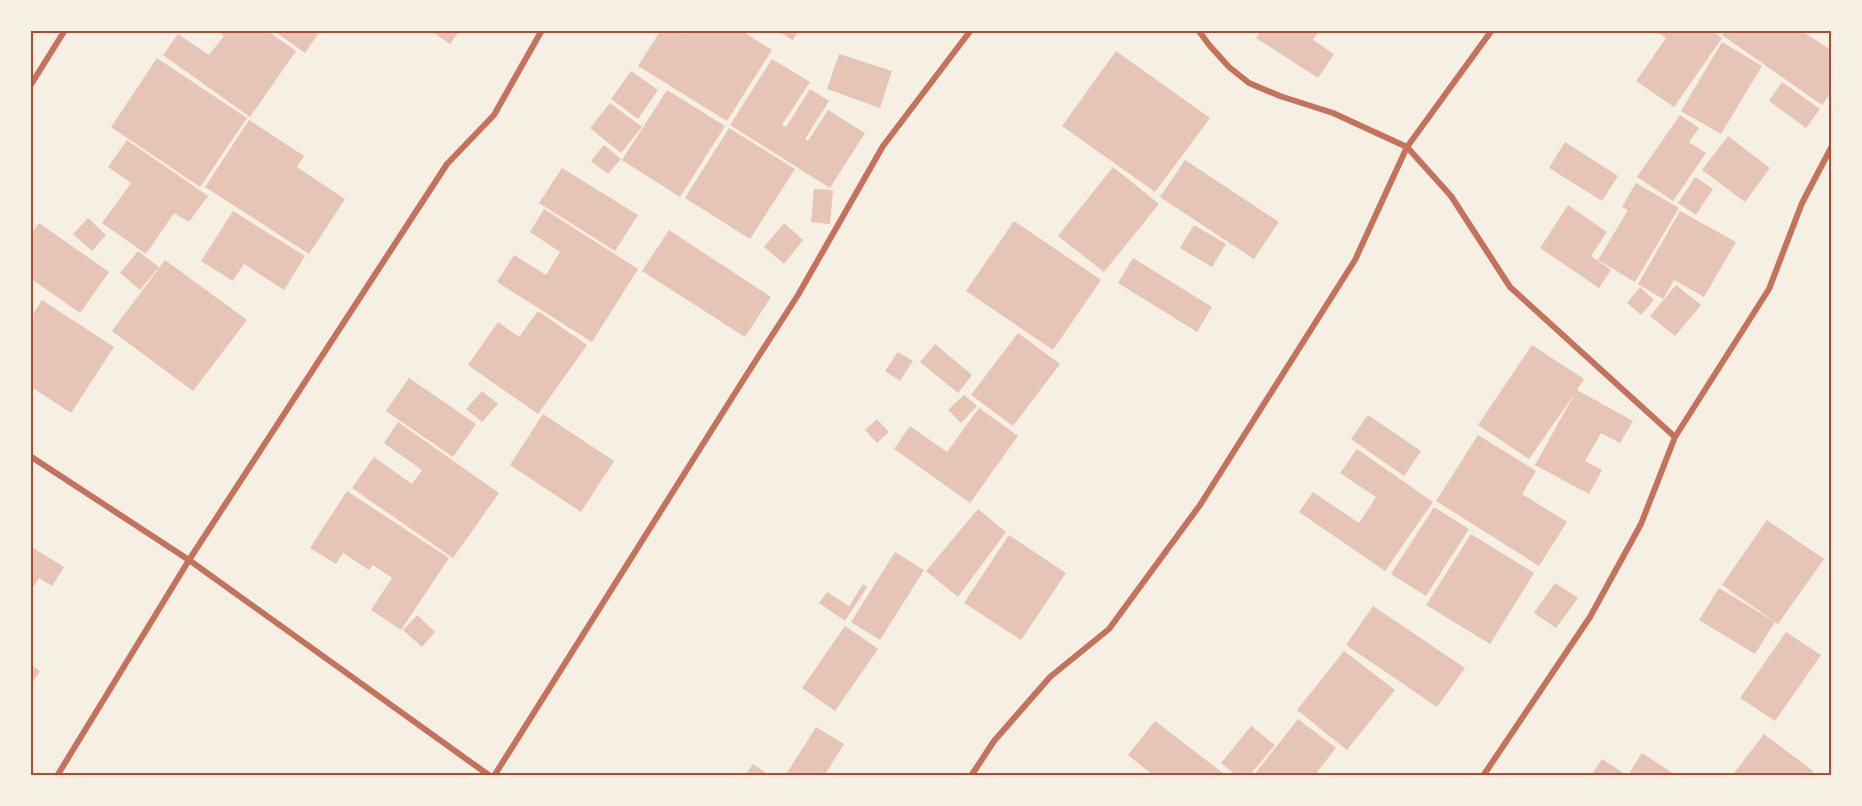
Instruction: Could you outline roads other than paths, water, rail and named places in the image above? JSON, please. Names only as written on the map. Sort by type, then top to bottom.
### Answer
[{"type":"street","points":[[30,86],[65,30]]},
{"type":"street","points":[[57,776],[189,560],[447,164],[494,115],[542,30]]},
{"type":"street","points":[[30,456],[189,560],[492,776],[798,295],[883,146],[971,30]]},
{"type":"street","points":[[1198,30],[1229,67],[1250,83],[1280,96],[1333,113],[1407,147],[1451,196],[1510,287],[1675,437]]},
{"type":"street","points":[[970,776],[994,741],[1050,678],[1109,629],[1200,505],[1355,260],[1407,147],[1492,30]]},
{"type":"street","points":[[1483,776],[1590,617],[1641,524],[1675,437],[1769,289],[1802,203],[1832,146]]}]
